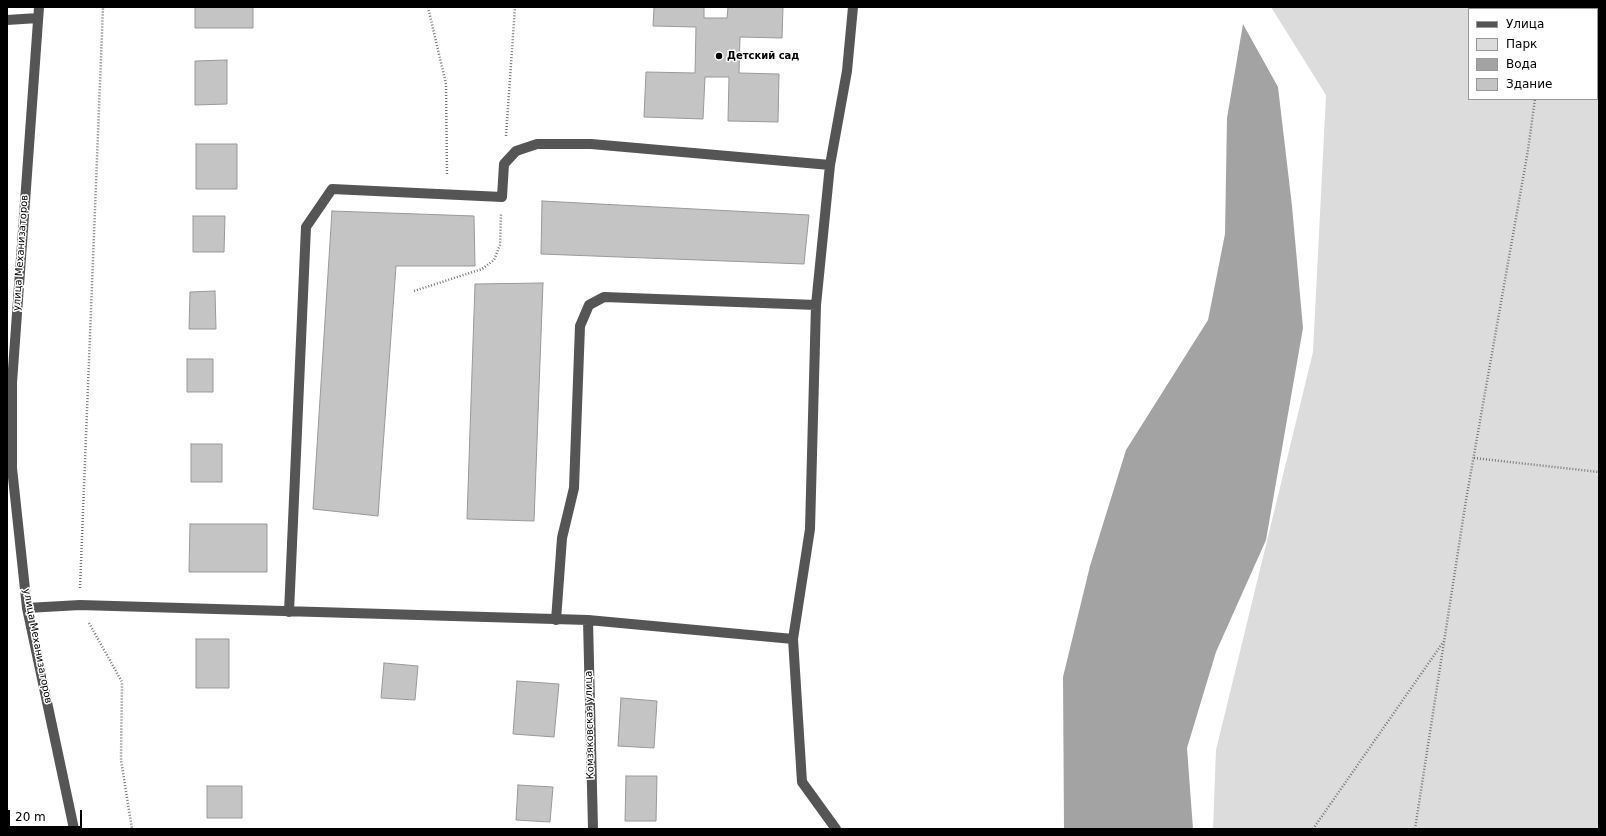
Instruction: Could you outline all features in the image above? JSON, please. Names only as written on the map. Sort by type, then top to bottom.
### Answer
[{"type":"street","name":"улица Механизаторов","points":[[39,7],[12,383],[12,468],[27,608],[74,829]]},
{"type":"street","points":[[836,829],[802,782],[793,639],[810,529],[816,305],[830,165],[847,71],[853,7]]},
{"type":"street","points":[[7,20],[38,18]]},
{"type":"street","points":[[289,612],[306,227],[332,189],[502,197],[504,164],[516,151],[537,144],[592,144],[830,165]]},
{"type":"street","points":[[556,620],[562,538],[574,488],[580,326],[589,305],[604,297],[816,305]]},
{"type":"street","points":[[27,608],[80,606],[588,620],[793,639]]},
{"type":"street","name":"Комзяковская улица","points":[[588,620],[593,829]]},
{"type":"path","points":[[103,7],[80,606],[122,682],[121,760],[132,829]]},
{"type":"path","points":[[428,7],[446,84],[447,195]]},
{"type":"path","points":[[504,164],[515,7]]},
{"type":"path","points":[[1415,829],[1474,458],[1527,158],[1535,100]]},
{"type":"path","points":[[414,291],[482,269],[494,260],[500,245],[502,197]]},
{"type":"path","points":[[1474,458],[1599,472]]},
{"type":"path","points":[[1313,829],[1444,641]]},
{"type":"green space","points":[[1271,7],[1599,7],[1599,829],[1213,829],[1216,750],[1313,352],[1326,95]]},
{"type":"water","points":[[1243,24],[1278,87],[1292,206],[1303,328],[1266,540],[1216,652],[1187,748],[1193,829],[1064,829],[1063,677],[1090,566],[1126,450],[1208,320],[1225,234],[1227,118]]},
{"type":"building","points":[[195,7],[253,7],[253,28],[195,28]]},
{"type":"building","points":[[654,7],[704,7],[704,18],[727,18],[728,7],[783,7],[782,38],[740,37],[739,73],[779,74],[778,122],[728,121],[729,77],[705,77],[703,119],[644,117],[646,72],[695,73],[696,27],[653,26]]},
{"type":"building","points":[[227,60],[227,104],[195,105],[195,61]]},
{"type":"building","points":[[196,144],[237,144],[237,189],[196,189]]},
{"type":"building","points":[[542,201],[809,215],[804,264],[541,254]]},
{"type":"building","points":[[332,211],[474,216],[475,266],[396,266],[378,516],[313,509]]},
{"type":"building","points":[[193,216],[225,216],[224,252],[193,252]]},
{"type":"building","points":[[543,283],[534,521],[467,519],[475,284]]},
{"type":"building","points":[[215,291],[216,329],[189,329],[190,292]]},
{"type":"building","points":[[187,359],[213,359],[213,392],[187,392]]},
{"type":"building","points":[[191,444],[222,444],[222,482],[191,482]]},
{"type":"building","points":[[190,524],[267,524],[267,572],[189,572]]},
{"type":"building","points":[[196,639],[229,639],[229,688],[196,688]]},
{"type":"building","points":[[384,663],[418,666],[415,700],[381,698]]},
{"type":"building","points":[[517,681],[559,684],[554,737],[513,734]]},
{"type":"building","points":[[621,698],[657,701],[654,748],[618,746]]},
{"type":"building","points":[[626,776],[657,776],[656,821],[625,821]]},
{"type":"building","points":[[518,785],[553,787],[550,822],[516,820]]},
{"type":"building","points":[[207,786],[242,786],[242,818],[207,818]]},
{"type":"place","name":"Детский сад","points":[[719,56]]}]
